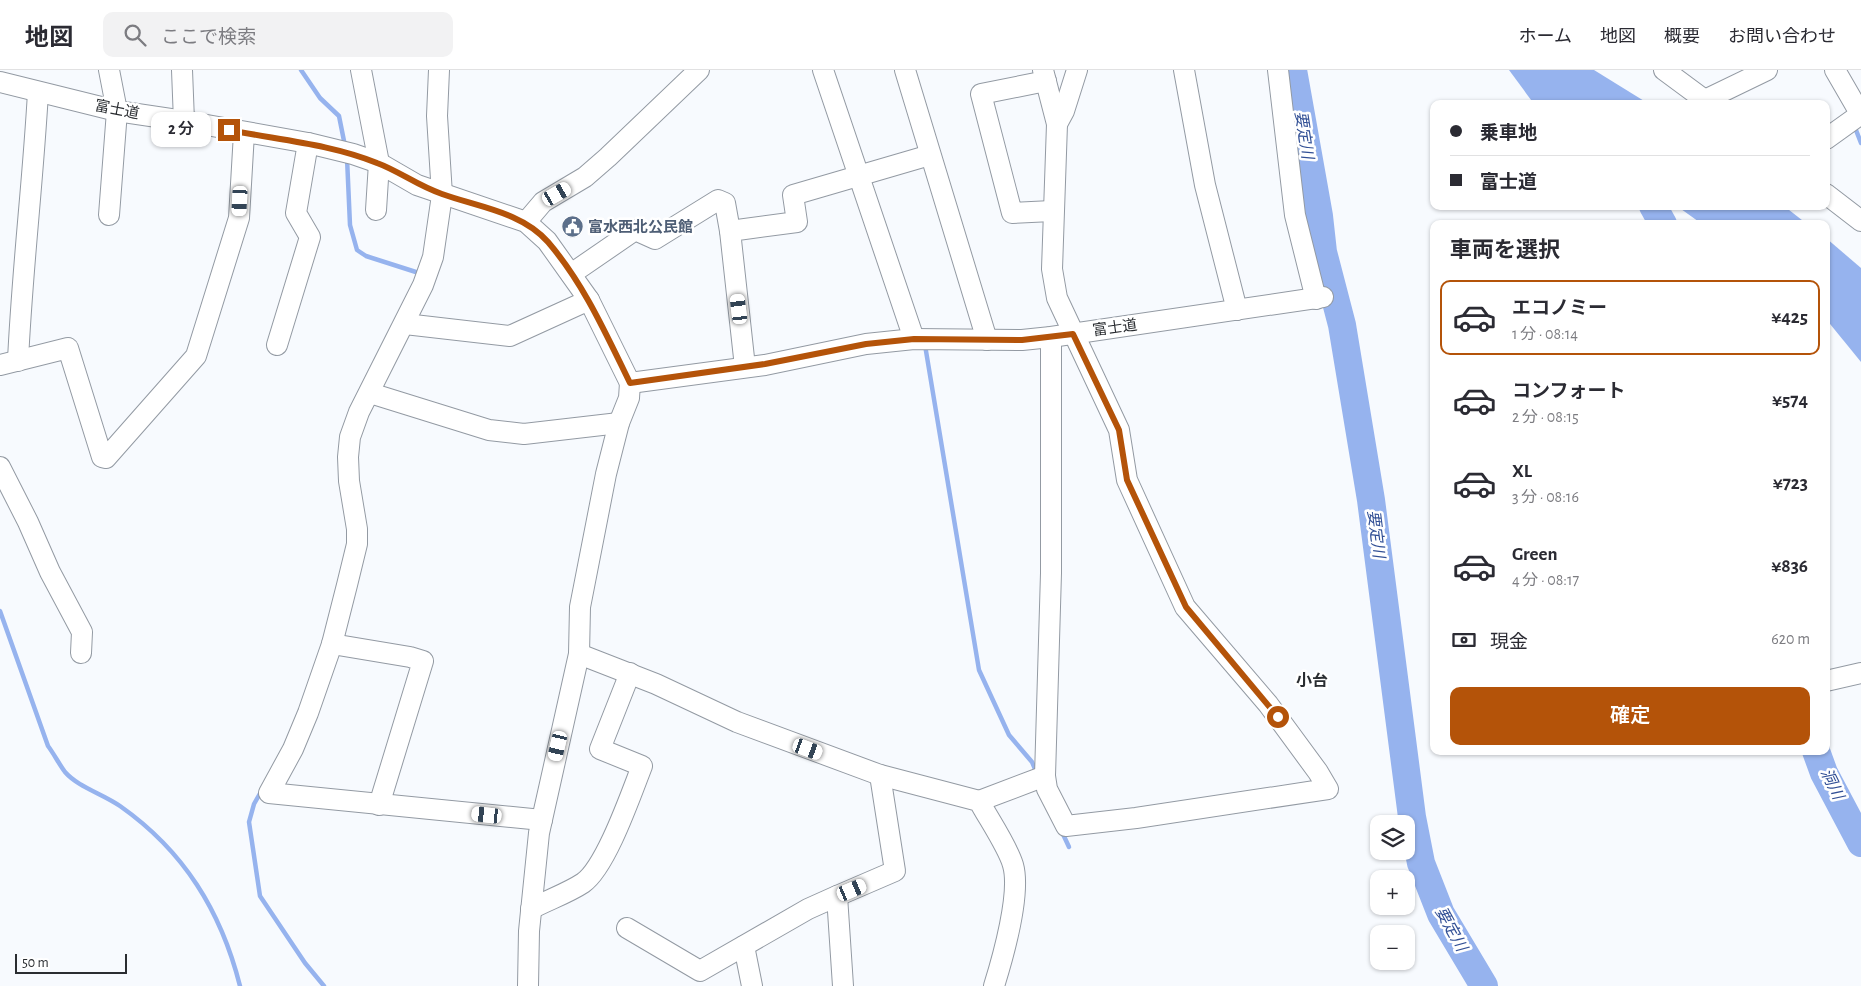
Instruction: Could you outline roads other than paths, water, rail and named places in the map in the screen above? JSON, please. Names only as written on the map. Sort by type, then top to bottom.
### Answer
[{"type":"street","points":[[109,70],[117,111],[109,215]]},
{"type":"street","points":[[182,70],[184,121]]},
{"type":"street","points":[[361,70],[379,163],[376,210]]},
{"type":"street","points":[[439,70],[437,116],[442,195],[433,257],[405,324],[359,412],[350,437],[348,457],[349,481],[358,529],[357,544],[332,644],[293,749],[269,793],[542,820]]},
{"type":"street","points":[[526,222],[543,202],[585,177],[699,70]]},
{"type":"street","points":[[822,70],[861,177],[914,339]]},
{"type":"street","points":[[905,70],[987,340]]},
{"type":"street","points":[[1057,124],[1064,112],[1077,70]]},
{"type":"street","points":[[1184,70],[1205,185],[1237,310]]},
{"type":"street","name":"富士道","points":[[0,82],[117,111],[184,121],[346,152],[379,163],[417,185],[442,195],[526,222],[547,241],[589,300],[630,383],[746,367],[866,344],[914,339],[987,340],[1051,337],[1319,298],[1295,215],[1278,70]]},
{"type":"street","points":[[1664,70],[1704,100]]},
{"type":"street","points":[[1711,100],[1767,70]]},
{"type":"street","points":[[1830,137],[1861,115],[1836,70]]},
{"type":"street","points":[[1051,337],[1051,573],[1045,776],[1047,789],[1066,826],[1136,818],[1328,789],[1318,772],[1268,704],[1186,607],[1127,480],[1119,430],[1057,298],[1052,269],[1052,211],[1056,180],[1057,124],[1044,75],[981,94],[1012,213],[1052,211]]},
{"type":"street","points":[[38,92],[27,242],[9,363],[68,348],[102,456],[106,458],[196,356],[239,218],[244,133]]},
{"type":"street","points":[[276,346],[310,237],[296,213],[308,144]]},
{"type":"street","points":[[730,231],[797,222],[793,195],[861,177],[930,155]]},
{"type":"street","points":[[1830,197],[1861,221]]},
{"type":"street","points":[[571,274],[635,230],[655,240],[718,200],[725,203],[746,367]]},
{"type":"street","points":[[405,324],[510,336],[589,300]]},
{"type":"street","points":[[528,986],[531,909],[542,820],[579,654],[580,607],[606,474],[618,423],[629,398],[630,383]]},
{"type":"street","points":[[370,393],[489,430],[524,434],[618,423]]},
{"type":"street","points":[[0,467],[28,522],[50,572],[82,632],[81,653]]},
{"type":"street","points":[[332,644],[410,657],[423,662],[379,805]]},
{"type":"street","points":[[579,654],[630,673],[737,722],[880,775],[979,801],[1045,776]]},
{"type":"street","points":[[531,909],[584,882],[604,855],[618,826],[642,766],[600,749],[630,673]]},
{"type":"street","points":[[1830,680],[1861,673]]},
{"type":"street","points":[[627,928],[700,971],[808,909],[895,871],[880,775]]},
{"type":"street","points":[[979,801],[1013,864],[1016,882],[1003,956],[994,986]]},
{"type":"street","points":[[837,896],[843,986]]},
{"type":"street","points":[[744,946],[752,986]]},
{"type":"water","points":[[1509,70],[1594,70],[1643,100],[1531,100]]},
{"type":"water","points":[[1682,210],[1789,210],[1802,220],[1696,220]]},
{"type":"water","points":[[1830,241],[1861,268],[1861,362],[1830,324]]},
{"type":"waterway","points":[[301,70],[320,98],[339,116],[345,146]]},
{"type":"waterway","name":"要定川","points":[[1293,70],[1319,216],[1323,252],[1342,325],[1371,500],[1412,817],[1421,863],[1441,914],[1484,986]]},
{"type":"waterway","points":[[1854,125],[1861,143]]},
{"type":"waterway","points":[[347,158],[350,225],[357,250],[366,256],[419,273],[418,276]]},
{"type":"waterway","name":"洞川","points":[[1655,210],[1661,220]]},
{"type":"waterway","points":[[925,345],[979,670],[1009,735],[1032,762],[1037,774]]},
{"type":"waterway","points":[[0,611],[48,746],[70,777],[120,806],[143,824],[181,863],[211,908],[232,959],[240,986]]},
{"type":"waterway","name":"洞川","points":[[1817,755],[1824,773],[1861,843]]},
{"type":"waterway","points":[[262,790],[254,804],[249,822],[260,896],[305,963],[324,986]]},
{"type":"waterway","points":[[1062,832],[1069,847]]},
{"type":"place","name":"富水西北公民館","points":[[572,227]]},
{"type":"district","name":"小台","points":[[1312,681]]}]
